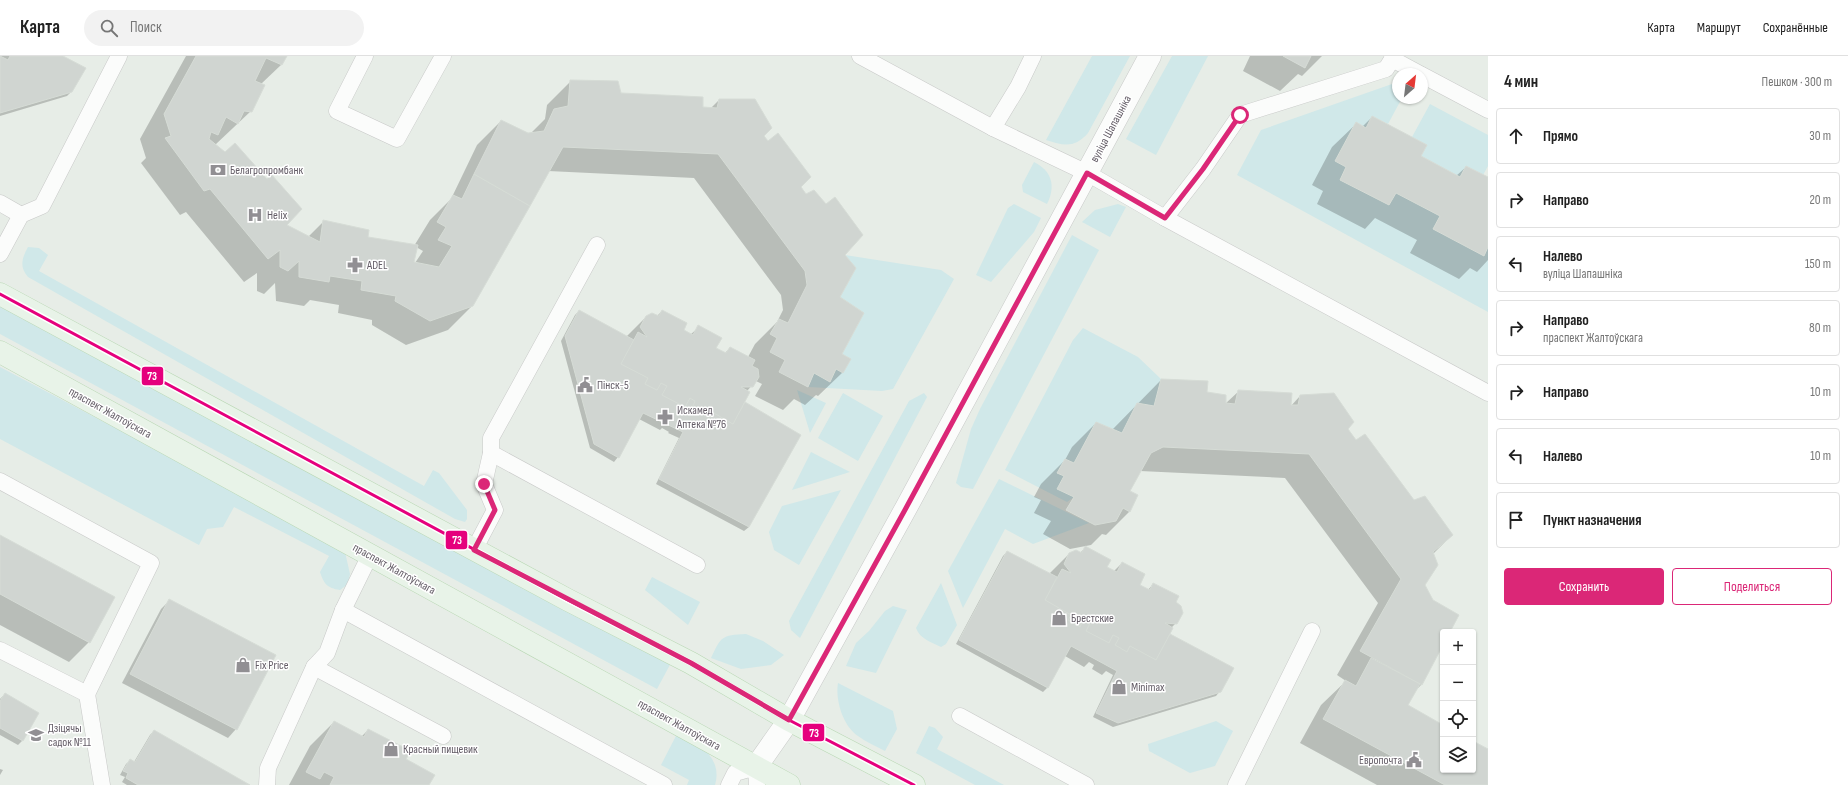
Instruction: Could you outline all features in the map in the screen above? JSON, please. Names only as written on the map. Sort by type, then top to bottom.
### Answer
[{"type":"main road","points":[[0,294],[474,550],[691,663],[789,720],[914,785]]},
{"type":"main road","name":"праспект Жалтоўскага","points":[[0,352],[370,555],[756,776],[789,785]]},
{"type":"street","name":"вуліца Шапашніка","points":[[756,776],[789,720],[906,508],[1150,56]]},
{"type":"lane","points":[[0,254],[22,215],[42,206],[119,56]]},
{"type":"lane","points":[[365,56],[337,111],[397,139],[443,56]]},
{"type":"lane","points":[[860,56],[993,128],[1087,173],[1165,218],[1488,393]]},
{"type":"lane","points":[[993,128],[1018,87],[1033,56]]},
{"type":"lane","points":[[1165,218],[1203,169],[1240,115],[1386,69],[1393,58],[1410,68]]},
{"type":"lane","points":[[1428,78],[1488,110]]},
{"type":"lane","points":[[0,203],[22,215]]},
{"type":"lane","points":[[474,550],[495,510],[484,484],[491,453],[491,438],[597,245]]},
{"type":"lane","points":[[491,453],[697,565]]},
{"type":"lane","points":[[0,481],[151,563],[87,694],[102,785]]},
{"type":"lane","points":[[267,785],[268,768],[314,667],[326,653],[343,610],[370,555]]},
{"type":"lane","points":[[343,610],[664,785]]},
{"type":"lane","points":[[1236,785],[1312,631]]},
{"type":"lane","points":[[0,650],[87,694]]},
{"type":"lane","points":[[314,667],[443,736]]},
{"type":"lane","points":[[960,716],[1086,785]]},
{"type":"lane","points":[[729,785],[735,773],[756,776]]},
{"type":"shaded area","points":[[1092,56],[1130,56],[1088,133],[1083,138],[1069,144],[1058,144],[1046,140]]},
{"type":"shaded area","points":[[1172,56],[1208,56],[1156,155],[1126,139]]},
{"type":"shaded area","points":[[1392,84],[1392,104],[1399,104],[1388,124],[1372,116],[1366,128],[1356,122],[1336,161],[1346,167],[1340,180],[1389,205],[1396,193],[1440,216],[1433,229],[1484,255],[1488,247],[1488,312],[1237,175],[1261,130]]},
{"type":"shaded area","points":[[1430,104],[1488,135],[1488,166],[1483,175],[1466,166],[1460,177],[1421,156],[1427,145],[1412,137]]},
{"type":"shaded area","points":[[1034,162],[1045,170],[1051,180],[1052,185],[1050,197],[1047,204],[1023,192],[1022,185]]},
{"type":"shaded area","points":[[1014,204],[1041,218],[1034,232],[991,282],[976,275],[1008,208]]},
{"type":"shaded area","points":[[1118,204],[1126,207],[1110,237],[1082,222],[1095,210]]},
{"type":"shaded area","points":[[1072,235],[1099,250],[973,489],[961,487],[956,483],[971,429],[980,409]]},
{"type":"shaded area","points":[[28,247],[39,248],[48,255],[39,271],[424,486],[433,470],[439,473],[467,510],[467,519],[465,522],[455,519],[28,277],[23,270],[22,262]]},
{"type":"shaded area","points":[[845,255],[941,270],[954,279],[893,389],[882,391],[808,387],[814,373],[830,382],[836,369],[843,373],[842,354],[864,313],[840,297],[856,268]]},
{"type":"shaded area","points":[[0,306],[196,412],[305,466],[672,661],[657,689],[0,334]]},
{"type":"shaded area","points":[[1083,328],[1138,357],[1161,379],[1154,406],[1137,403],[1122,433],[1096,422],[1074,463],[1065,459],[1057,473],[1064,476],[1058,489],[1074,497],[1067,502],[1005,470],[1073,340]]},
{"type":"shaded area","points":[[0,367],[329,541],[345,552],[350,574],[348,584],[340,590],[329,587],[323,580],[320,572],[329,556],[234,507],[223,527],[207,529],[199,545],[0,439]]},
{"type":"shaded area","points":[[797,390],[826,403],[810,433]]},
{"type":"shaded area","points":[[843,393],[883,416],[858,461],[818,438]]},
{"type":"shaded area","points":[[924,393],[927,397],[800,638],[791,630],[789,621],[909,401]]},
{"type":"shaded area","points":[[811,452],[850,472],[792,490]]},
{"type":"shaded area","points":[[999,479],[1089,523],[1033,544],[1005,529],[963,608],[948,571]]},
{"type":"shaded area","points":[[841,490],[799,565],[774,550],[769,532],[782,506]]},
{"type":"shaded area","points":[[652,577],[700,602],[688,625],[645,590]]},
{"type":"shaded area","points":[[941,583],[957,625],[946,644],[941,647],[923,638],[916,628]]},
{"type":"shaded area","points":[[893,606],[907,610],[876,673],[846,666],[856,643],[869,631],[885,611]]},
{"type":"shaded area","points":[[746,634],[763,641],[784,655],[771,665],[741,669],[711,658],[723,638],[731,635]]},
{"type":"shaded area","points":[[838,683],[893,711],[897,729],[885,751],[861,738],[848,726],[839,705],[837,690]]},
{"type":"shaded area","points":[[1216,721],[1233,731],[1215,766],[1190,773],[1149,751],[1148,744]]},
{"type":"shaded area","points":[[929,726],[935,728],[943,737],[937,749],[1004,785],[975,785],[916,753]]},
{"type":"shaded area","points":[[679,730],[701,746],[712,759],[717,775],[715,785],[687,785],[689,780],[661,765]]},
{"type":"building","points":[[0,56],[8,60],[10,56],[63,56],[86,68],[72,92],[0,113]]},
{"type":"building","points":[[196,56],[287,56],[282,65],[266,58],[255,81],[265,85],[252,112],[244,111],[238,124],[226,117],[218,135],[211,132],[209,139],[225,152],[235,143],[267,179],[271,174],[302,209],[287,225],[320,242],[323,220],[369,230],[368,237],[418,245],[414,262],[439,267],[452,246],[438,240],[446,227],[437,222],[453,195],[462,199],[474,174],[530,206],[473,306],[430,321],[395,301],[396,296],[361,290],[362,281],[330,276],[329,282],[299,277],[299,261],[288,271],[280,267],[280,250],[268,259],[210,189],[204,191],[165,138],[171,136],[164,114]]},
{"type":"building","points":[[1283,56],[1311,56],[1305,68]]},
{"type":"building","points":[[570,80],[618,81],[621,93],[703,97],[703,107],[717,108],[719,99],[755,99],[772,128],[764,136],[768,141],[778,133],[811,177],[801,187],[806,194],[814,190],[826,204],[835,197],[863,235],[845,255],[856,268],[840,297],[864,313],[842,354],[851,359],[843,373],[836,369],[830,382],[814,373],[808,387],[779,372],[785,360],[770,352],[777,338],[770,334],[779,319],[788,323],[807,285],[805,271],[718,154],[563,147],[530,206],[474,174],[501,120],[528,133],[544,131],[554,109],[568,106]]},
{"type":"building","points":[[1372,116],[1427,145],[1421,156],[1460,177],[1466,166],[1488,177],[1488,247],[1484,256],[1433,229],[1440,216],[1396,193],[1389,205],[1340,180],[1346,167],[1335,161],[1356,122],[1366,128]]},
{"type":"building","points":[[579,310],[634,340],[621,364],[648,378],[645,384],[657,390],[661,383],[667,386],[662,395],[685,407],[690,398],[695,401],[692,409],[703,415],[707,409],[733,424],[745,402],[801,435],[749,527],[659,479],[683,432],[643,413],[619,458],[594,444],[565,336]]},
{"type":"building","points":[[662,310],[687,323],[684,330],[693,335],[698,325],[722,338],[716,348],[726,353],[730,347],[755,360],[752,366],[758,369],[759,377],[753,387],[741,387],[750,392],[733,424],[707,409],[703,415],[692,409],[695,401],[690,398],[685,407],[662,395],[667,386],[661,383],[657,390],[645,384],[648,378],[621,364],[638,332],[647,337],[640,327],[646,316],[652,313],[659,316]]},
{"type":"building","points":[[1161,379],[1208,381],[1207,392],[1226,395],[1226,403],[1235,404],[1238,390],[1292,393],[1291,405],[1298,405],[1300,395],[1334,393],[1354,422],[1348,429],[1356,440],[1365,434],[1414,500],[1425,496],[1453,535],[1433,552],[1438,565],[1425,585],[1433,600],[1459,615],[1452,629],[1440,629],[1440,651],[1422,685],[1360,651],[1401,579],[1309,454],[1163,447],[1151,453],[1130,491],[1138,495],[1130,512],[1123,508],[1116,521],[1095,525],[1066,510],[1074,497],[1057,489],[1064,476],[1057,473],[1065,459],[1074,463],[1096,422],[1122,433],[1137,403],[1154,406]]},
{"type":"building","points":[[0,535],[115,597],[90,643],[0,594]]},
{"type":"building","points":[[1085,546],[1111,560],[1107,567],[1117,572],[1122,562],[1145,574],[1140,585],[1150,590],[1153,583],[1179,596],[1176,602],[1181,606],[1183,613],[1177,624],[1165,623],[1173,628],[1156,660],[1130,646],[1127,652],[1115,645],[1119,638],[1113,635],[1109,643],[1086,631],[1090,623],[1084,619],[1080,627],[1068,620],[1071,615],[1045,600],[1062,569],[1071,573],[1064,564],[1069,553],[1076,550],[1082,553]]},
{"type":"building","points":[[1007,551],[1057,577],[1045,600],[1071,615],[1068,620],[1080,627],[1084,619],[1090,623],[1086,631],[1109,643],[1113,635],[1119,638],[1115,645],[1127,652],[1130,646],[1156,660],[1170,634],[1234,668],[1221,692],[1118,723],[1096,713],[1117,671],[1071,646],[1048,688],[959,640]]},
{"type":"building","points":[[169,599],[276,655],[237,730],[130,674]]},
{"type":"building","points":[[1371,658],[1420,684],[1408,705],[1440,723],[1440,773],[1476,773],[1476,743],[1488,749],[1488,785],[1445,785],[1323,719],[1345,680],[1356,686]]},
{"type":"building","points":[[5,693],[39,713],[23,741],[0,728],[0,701]]},
{"type":"building","points":[[334,721],[364,737],[368,729],[411,751],[406,759],[435,775],[429,785],[330,785],[334,777],[324,772],[320,779],[306,772]]},
{"type":"building","points":[[154,730],[250,785],[138,785],[126,778],[128,773],[123,771],[130,759],[135,762]]},
{"type":"transit line","name":"73","points":[[0,294],[568,600],[691,663],[789,720],[914,785]]},
{"type":"place","name":"Белагропромбанк","points":[[218,170]]},
{"type":"place","name":"Helix","points":[[255,215]]},
{"type":"place","name":"ADEL","points":[[355,265]]},
{"type":"place","name":"Пінск-5","points":[[585,385]]},
{"type":"place","name":"Искамед Аптека №76","points":[[665,417]]},
{"type":"place","name":"Брестские","points":[[1059,618]]},
{"type":"place","name":"Fix Price","points":[[243,665]]},
{"type":"place","name":"Minimax","points":[[1119,687]]},
{"type":"place","name":"Дзіцячы садок №11","points":[[36,735]]},
{"type":"place","name":"Красный пищевик","points":[[391,749]]},
{"type":"place","name":"Европочта","points":[[1414,760]]},
{"type":"route","points":[[484,484],[495,510],[474,550],[691,663],[789,720],[906,508],[1087,173],[1165,218],[1203,169],[1240,115]]}]
